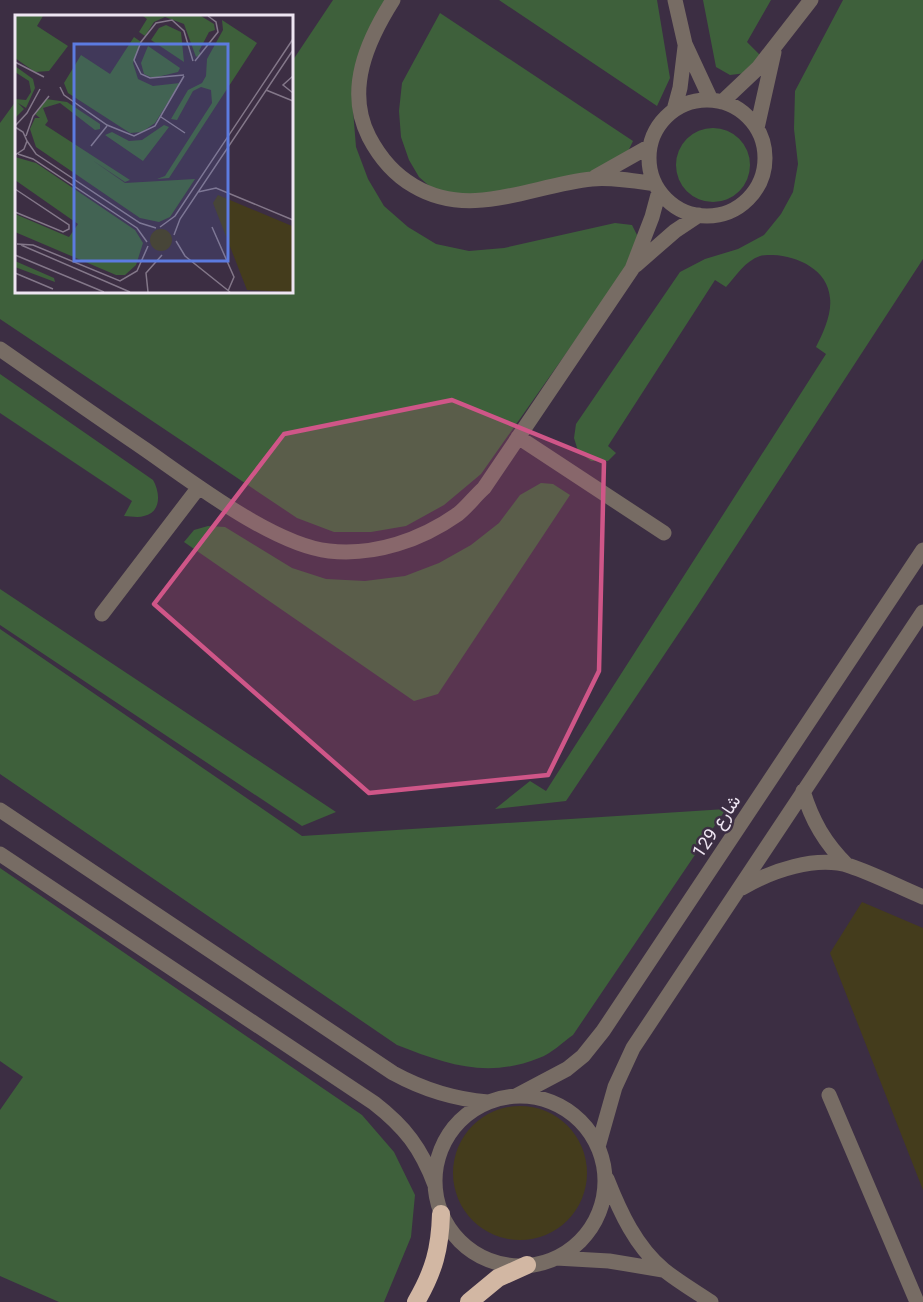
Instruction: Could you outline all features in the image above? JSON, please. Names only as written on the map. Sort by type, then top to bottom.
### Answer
[{"type":"highway","points":[[416,1302],[436,1259],[441,1214]]},
{"type":"highway","points":[[469,1302],[498,1278],[526,1265]]},
{"type":"street","points":[[393,0],[376,26],[361,66],[358,97],[364,127],[378,155],[399,178],[426,194],[456,201],[487,201],[592,179],[650,146]]},
{"type":"street","points":[[675,0],[685,44],[717,101]]},
{"type":"street","points":[[717,101],[747,80],[775,49],[811,0]]},
{"type":"street","points":[[674,110],[685,44]]},
{"type":"street","points":[[757,128],[775,49]]},
{"type":"street","points":[[698,100],[717,101],[736,107],[748,116],[757,128],[764,145],[765,164],[760,182],[750,197],[735,208],[718,214],[699,215],[684,211],[670,202],[657,188],[649,165],[650,146],[663,120],[674,110],[698,100]]},
{"type":"street","points":[[592,179],[657,188]]},
{"type":"street","points":[[0,349],[199,487],[260,525],[292,540],[328,551],[360,551],[399,544],[427,533],[459,513],[484,488],[632,269],[649,226],[657,188]]},
{"type":"street","points":[[632,269],[675,231],[699,215]]},
{"type":"street","points":[[519,437],[664,533]]},
{"type":"street","points":[[102,614],[199,487]]},
{"type":"street","name":"شارع 129","points":[[516,1096],[567,1069],[583,1056],[603,1031],[923,550]]},
{"type":"street","points":[[598,1147],[615,1087],[633,1048],[923,612]]},
{"type":"street","points":[[803,791],[809,812],[819,832],[847,865]]},
{"type":"street","points":[[0,810],[393,1073],[439,1094],[463,1100],[488,1102],[516,1096],[537,1098],[565,1109],[588,1130],[598,1147],[606,1176],[628,1227],[663,1270],[711,1302]]},
{"type":"street","points":[[0,854],[395,1119],[412,1139],[426,1161],[435,1185],[441,1214],[455,1236],[476,1253],[500,1263],[526,1265],[556,1258],[609,1261],[663,1270]]},
{"type":"street","points":[[739,890],[758,878],[780,870],[825,863],[847,865],[923,897]]},
{"type":"street","points":[[829,1095],[917,1302]]},
{"type":"street","points":[[435,1185],[438,1159],[448,1135],[465,1115],[488,1102]]},
{"type":"street","points":[[556,1258],[577,1244],[593,1224],[603,1201],[606,1176]]},
{"type":"highlighted area","points":[[452,400],[604,462],[599,671],[548,775],[369,793],[154,604],[284,434]]},
{"type":"green space","points":[[333,0],[394,0],[359,69],[353,110],[356,147],[368,179],[384,206],[408,227],[436,244],[469,251],[504,248],[615,223],[632,225],[637,235],[636,254],[481,474],[444,505],[406,526],[371,532],[334,532],[297,518],[0,319],[0,123],[15,102],[15,292],[292,292],[292,62]]},
{"type":"green space","points":[[499,0],[657,0],[670,78],[657,106]]},
{"type":"green space","points":[[703,0],[771,0],[747,42],[762,57],[746,73],[730,75],[716,67]]},
{"type":"green space","points":[[843,0],[923,0],[923,259],[697,606],[566,801],[495,809],[530,781],[546,791],[826,354],[816,347],[830,310],[828,288],[824,280],[810,266],[792,258],[773,255],[760,256],[745,265],[726,287],[715,280],[608,446],[616,453],[608,461],[591,461],[578,451],[574,438],[576,424],[680,272],[705,259],[738,249],[764,235],[781,214],[793,192],[798,164],[794,129],[795,91]]},
{"type":"green space","points":[[440,13],[633,141],[621,166],[497,203],[435,191],[419,177],[409,160],[401,137],[399,111],[402,83]]},
{"type":"green space","points":[[706,128],[720,128],[734,134],[744,144],[750,158],[748,179],[734,196],[720,202],[706,202],[692,196],[682,186],[676,172],[676,158],[682,144],[692,134]]},
{"type":"green space","points":[[0,374],[153,480],[158,496],[154,510],[142,517],[124,516],[132,501],[0,413]]},
{"type":"green space","points":[[541,483],[553,484],[570,495],[438,694],[414,701],[184,542],[194,530],[208,526],[225,527],[292,568],[326,579],[365,581],[405,576],[439,563],[471,545],[499,523],[520,495]]},
{"type":"green space","points":[[0,589],[336,812],[302,826],[0,625]]},
{"type":"green space","points":[[0,629],[302,836],[726,809],[573,1035],[548,1054],[520,1064],[502,1068],[484,1068],[450,1063],[397,1045],[0,774]]},
{"type":"green space","points":[[0,868],[362,1115],[394,1152],[415,1195],[411,1237],[384,1302],[59,1302],[0,1276],[0,1110],[23,1077],[0,1061]]},
{"type":"sand","points":[[862,902],[923,928],[923,1190],[830,953]]},
{"type":"sand","points":[[520,1106],[546,1111],[568,1125],[582,1147],[587,1173],[582,1199],[568,1221],[546,1235],[520,1240],[494,1235],[472,1221],[458,1199],[453,1173],[458,1147],[472,1125],[494,1111]]}]
